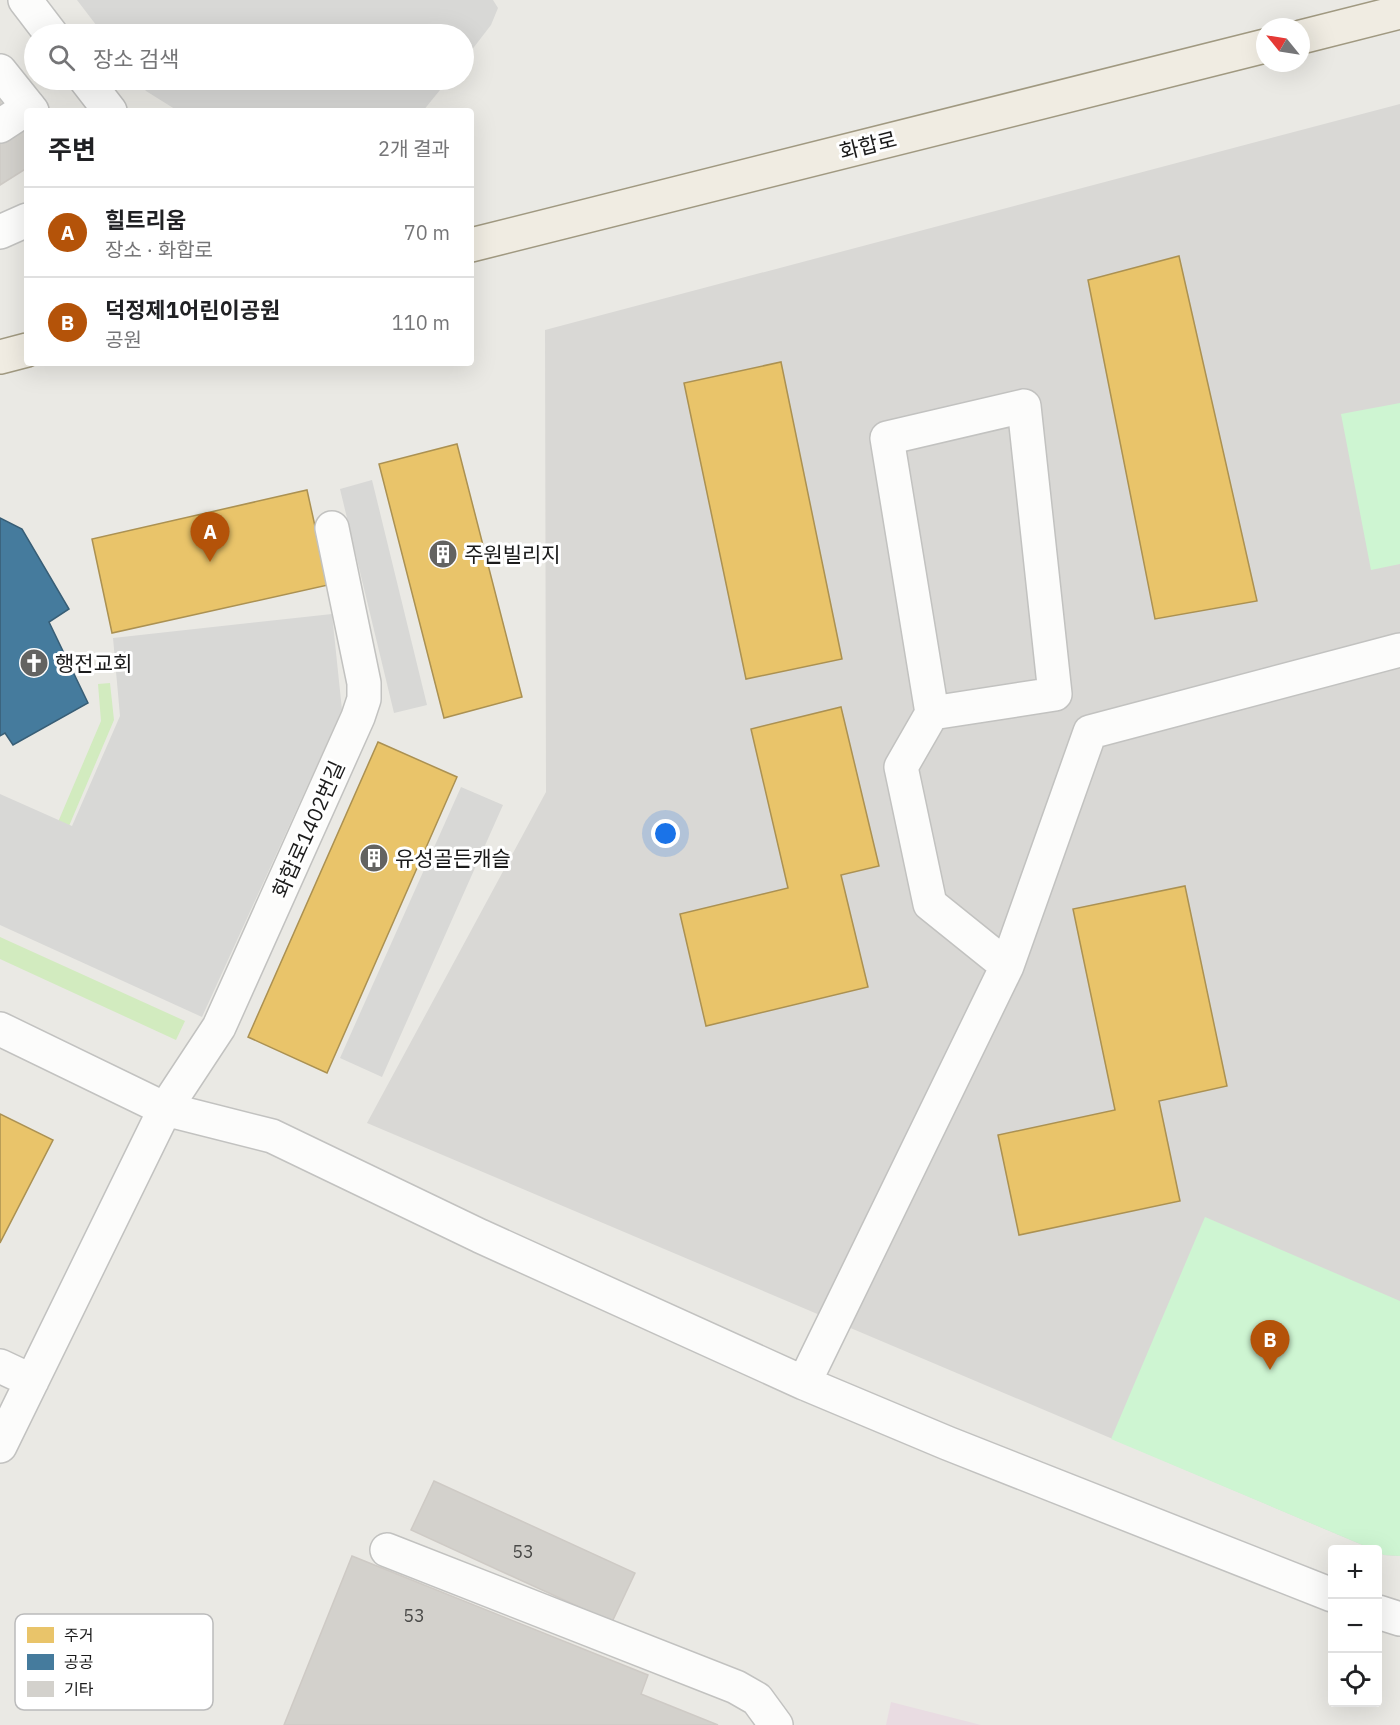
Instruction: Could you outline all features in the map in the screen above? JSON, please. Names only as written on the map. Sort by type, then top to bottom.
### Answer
[{"type":"main road","points":[[1310,35],[1400,12]]},
{"type":"main road","name":"화합로","points":[[474,244],[1256,48]]},
{"type":"main road","points":[[0,357],[24,351]]},
{"type":"street","points":[[25,0],[43,24]]},
{"type":"street","points":[[0,71],[29,108]]},
{"type":"street","points":[[94,90],[109,108]]},
{"type":"street","points":[[0,126],[24,112]]},
{"type":"street","points":[[0,232],[24,221]]},
{"type":"street","points":[[932,713],[1055,694],[1024,406],[887,438],[932,713],[901,766],[930,904],[1007,966]]},
{"type":"street","name":"화합로1402번길","points":[[0,1446],[165,1109],[219,1027],[358,717],[364,699],[364,683],[332,528]]},
{"type":"street","points":[[804,1383],[1007,966],[1090,732],[1400,650]]},
{"type":"street","points":[[0,1029],[165,1109],[272,1136],[480,1236],[804,1383],[947,1443],[1328,1593]]},
{"type":"street","points":[[0,1366],[32,1382]]},
{"type":"street","points":[[387,1550],[736,1687],[757,1699],[776,1725]]},
{"type":"street","points":[[1382,1614],[1400,1619]]},
{"type":"shaded area","points":[[77,0],[493,0],[498,8],[491,25],[474,47],[474,24],[95,24]]},
{"type":"shaded area","points":[[440,90],[425,108],[173,108],[146,91]]},
{"type":"shaded area","points":[[1400,104],[1400,1556],[1384,1555],[1382,1545],[1363,1545],[367,1123],[546,792],[545,330]]},
{"type":"shaded area","points":[[372,480],[427,705],[394,713],[340,489]]},
{"type":"shaded area","points":[[332,614],[342,710],[202,1017],[0,925],[0,794],[72,826],[120,716],[113,638]]},
{"type":"shaded area","points":[[461,787],[503,805],[382,1077],[340,1058]]},
{"type":"shaded area","points":[[891,1702],[981,1725],[886,1725]]},
{"type":"green space","points":[[1400,403],[1400,564],[1371,570],[1341,414]]},
{"type":"green space","points":[[110,683],[114,720],[55,859],[44,855],[101,721],[98,684]]},
{"type":"green space","points":[[0,937],[185,1021],[176,1040],[0,959]]},
{"type":"green space","points":[[1205,1217],[1400,1301],[1400,1556],[1384,1555],[1382,1545],[1363,1545],[1111,1439]]},
{"type":"building: 주거","points":[[1179,256],[1257,601],[1155,619],[1088,280]]},
{"type":"building: 주거","points":[[781,362],[842,659],[746,679],[684,383]]},
{"type":"building: 주거","name":"주원빌리지","points":[[457,444],[522,697],[444,718],[379,464]]},
{"type":"building: 주거","points":[[307,490],[328,585],[112,633],[92,539]]},
{"type":"building: 주거","points":[[841,707],[879,866],[841,875],[868,987],[706,1026],[680,914],[788,888],[751,729]]},
{"type":"building: 주거","name":"유성골든캐슬","points":[[378,742],[457,777],[327,1073],[248,1037]]},
{"type":"building: 주거","points":[[1185,886],[1227,1086],[1159,1101],[1180,1201],[1019,1235],[998,1135],[1115,1110],[1073,909]]},
{"type":"building: 주거","points":[[0,1114],[53,1140],[0,1243]]},
{"type":"building: 공공","name":"행전교회","points":[[0,518],[22,529],[69,609],[49,622],[88,703],[13,745],[5,733],[0,736]]},
{"type":"building: 기타","points":[[0,85],[24,125],[24,170],[0,185]]},
{"type":"building: 기타","points":[[434,1481],[635,1573],[612,1622],[411,1530]]},
{"type":"building: 기타","points":[[352,1556],[648,1675],[641,1694],[718,1725],[284,1725]]},
{"type":"place","name":"주원빌리지","points":[[443,554]]},
{"type":"place","name":"힐트리움","points":[[210,562]]},
{"type":"place","name":"행전교회","points":[[34,663]]},
{"type":"place","name":"유성골든캐슬","points":[[374,858]]},
{"type":"place","name":"덕정제1어린이공원","points":[[1270,1370]]}]
